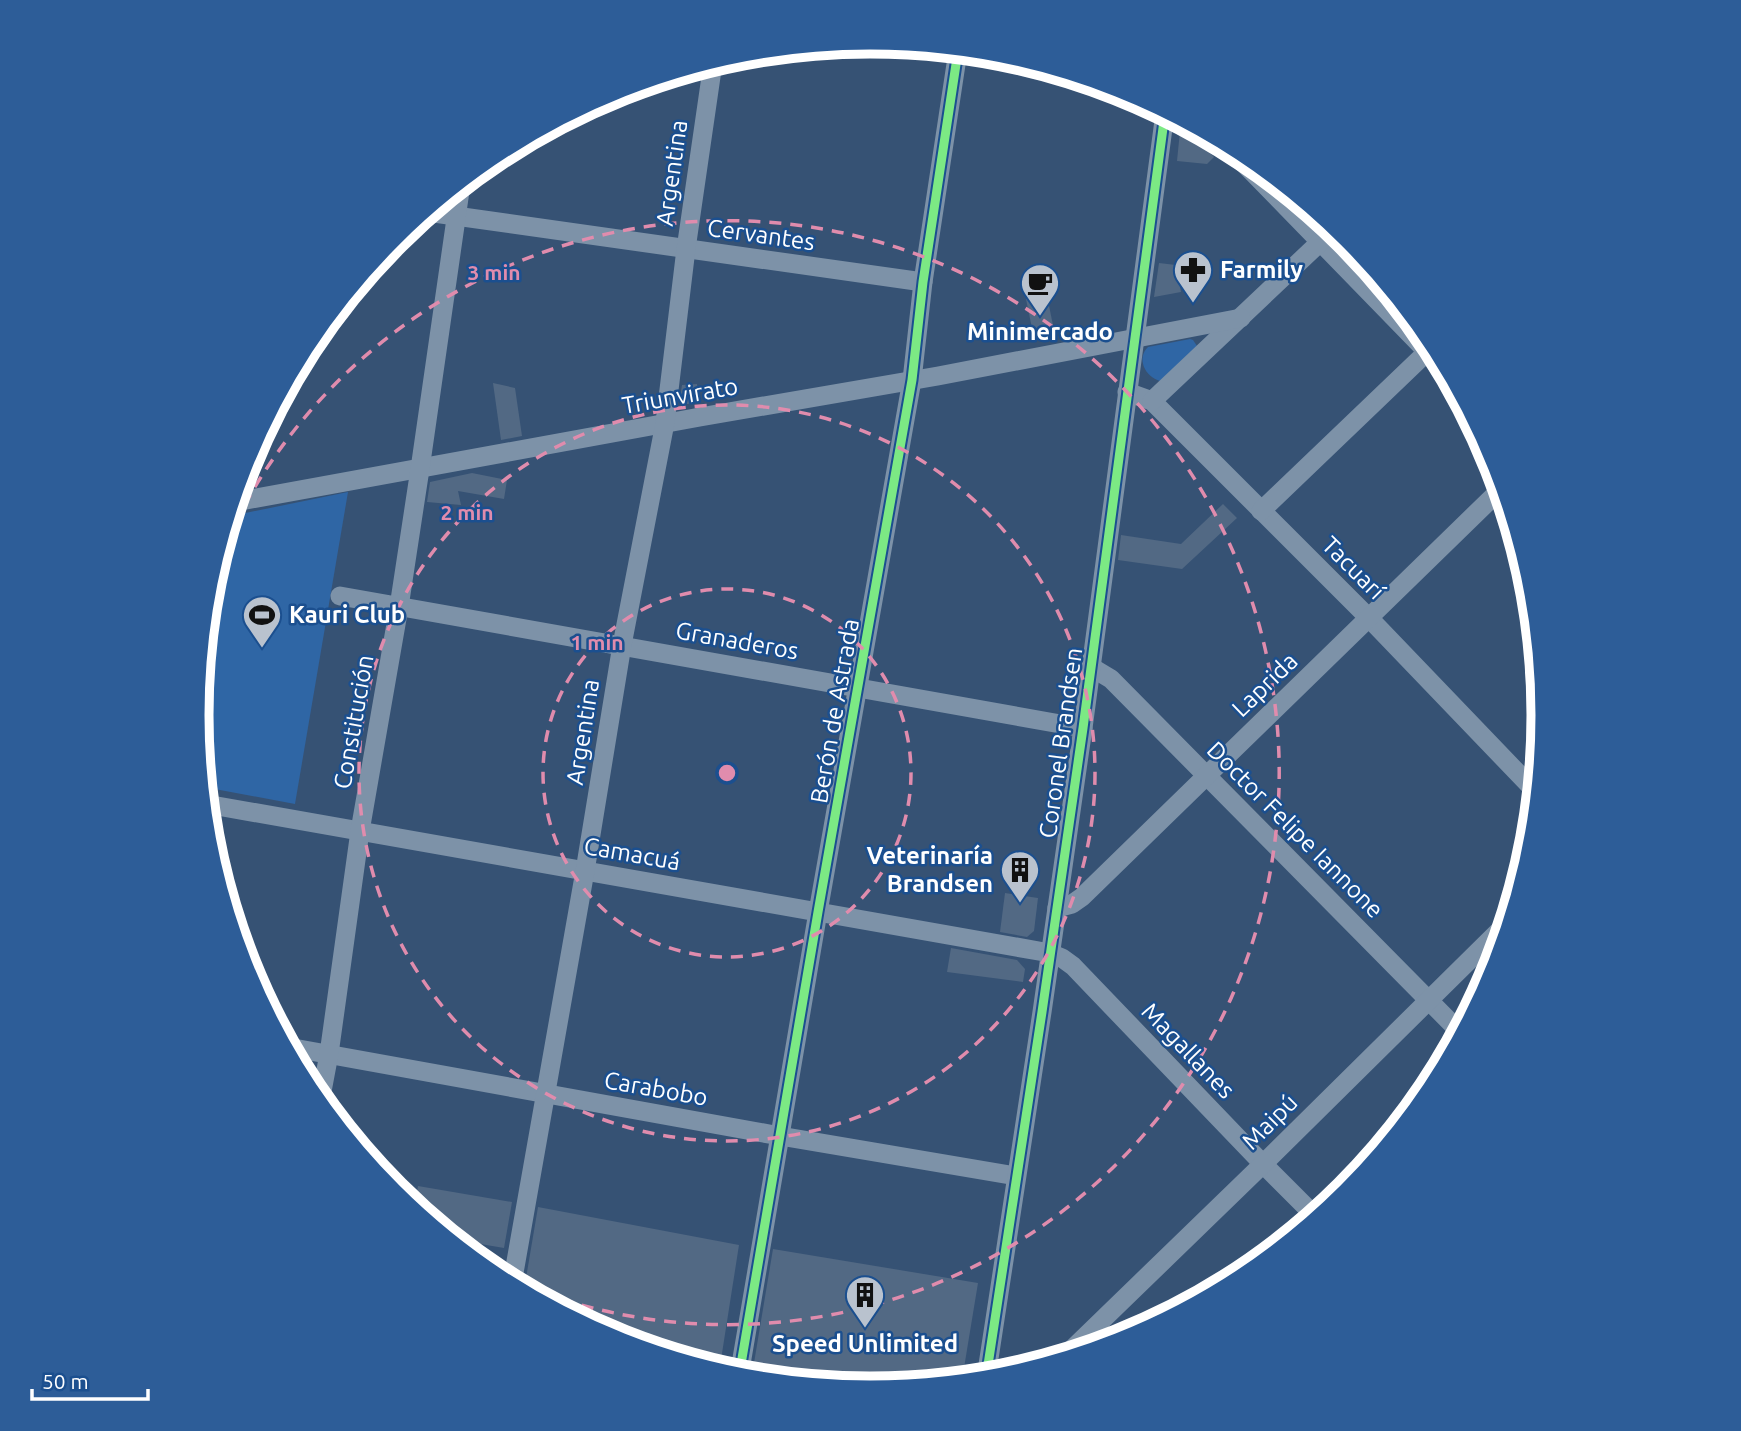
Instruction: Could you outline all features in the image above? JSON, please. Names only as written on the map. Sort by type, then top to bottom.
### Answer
[{"type":"street","name":"Berón de Astrada","points":[[741,1364],[912,380],[923,282],[957,60]]},
{"type":"street","name":"Argentina","points":[[514,1272],[622,645],[665,424],[685,249],[711,74]]},
{"type":"street","name":"Coronel Brandsen","points":[[988,1366],[1083,728],[1163,122]]},
{"type":"street","name":"Constitución","points":[[323,1086],[360,831],[399,607],[459,199]]},
{"type":"street","name":"Cervantes","points":[[440,214],[923,282]]},
{"type":"street","points":[[1152,401],[1326,236]]},
{"type":"street","points":[[1339,249],[1402,322]]},
{"type":"street","name":"Triunvirato","points":[[245,500],[1241,318]]},
{"type":"street","points":[[1261,511],[1424,355]]},
{"type":"street","name":"Tacuarí","points":[[1127,392],[1152,401],[1369,618],[1528,783]]},
{"type":"street","name":"Laprida","points":[[1057,908],[1072,904],[1082,897],[1494,496]]},
{"type":"street","name":"Granaderos","points":[[340,596],[1083,728]]},
{"type":"street","name":"Doctor Felipe Iannone","points":[[1091,667],[1111,679],[1454,1026]]},
{"type":"street","name":"Camacuá","points":[[216,806],[1050,953]]},
{"type":"street","name":"Maipú","points":[[1080,1343],[1495,934]]},
{"type":"street","name":"Magallanes","points":[[1050,953],[1073,966],[1309,1211]]},
{"type":"street","name":"Carabobo","points":[[300,1049],[1016,1176]]},
{"type":"street","points":[[1094,1330],[1100,1336]]},
{"type":"shaded area","points":[[1190,339],[1197,346],[1160,381],[1150,376],[1143,362],[1144,351],[1148,347]]},
{"type":"shaded area","name":"Kauri Club","points":[[348,492],[295,804],[214,789],[209,716],[215,629],[222,586],[241,514]]},
{"type":"building","points":[[1180,131],[1200,142],[1214,157],[1207,164],[1177,161]]},
{"type":"building","points":[[1159,263],[1176,265],[1181,292],[1154,297]]},
{"type":"building","name":"Minimercado","points":[[1047,296],[1055,335],[1034,338],[1026,299]]},
{"type":"building","points":[[493,383],[515,388],[522,436],[501,440]]},
{"type":"building","points":[[697,384],[699,402],[687,404],[680,398],[682,385]]},
{"type":"building","points":[[472,473],[507,480],[504,499],[458,491],[461,505],[427,502],[430,482]]},
{"type":"building","points":[[1223,504],[1237,518],[1182,569],[1118,560],[1121,535],[1181,544]]},
{"type":"building","points":[[1005,893],[1038,898],[1034,931],[1027,937],[1000,932]]},
{"type":"building","points":[[951,948],[1017,960],[1025,969],[1023,982],[947,972]]},
{"type":"building","points":[[418,1186],[512,1202],[504,1248],[471,1242],[416,1195]]},
{"type":"building","name":"Speed Unlimited","points":[[538,1207],[739,1245],[721,1359],[658,1342],[617,1326],[578,1309],[526,1279]]},
{"type":"building","name":"Speed Unlimited","points":[[773,1249],[978,1283],[964,1370],[870,1377],[753,1366]]},
{"type":"cycle path","points":[[741,1364],[912,380],[923,282],[957,60]]},
{"type":"cycle path","points":[[988,1366],[1083,728],[1164,122]]},
{"type":"place","name":"Farmily","points":[[1193,304]]},
{"type":"place","name":"Minimercado","points":[[1040,317]]},
{"type":"place","name":"Kauri Club","points":[[262,649]]},
{"type":"place","name":"Veterinaría Brandsen","points":[[1020,904]]},
{"type":"place","name":"Speed Unlimited","points":[[865,1329]]}]
